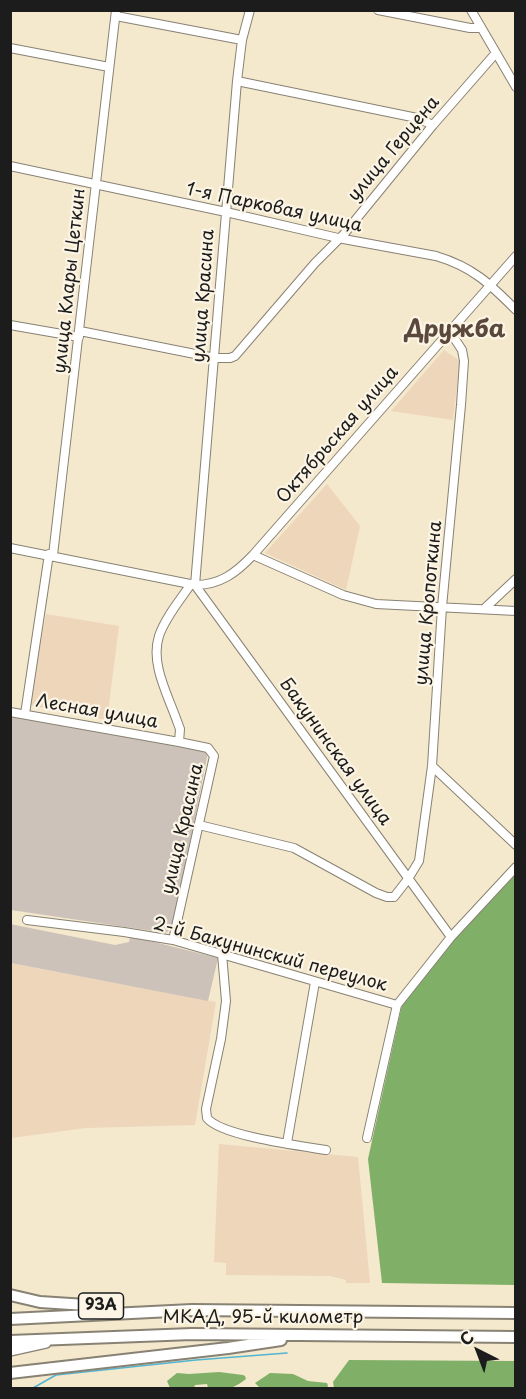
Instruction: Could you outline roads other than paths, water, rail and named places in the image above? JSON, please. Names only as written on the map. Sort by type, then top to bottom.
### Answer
[{"type":"highway","name":"93A","points":[[10,1295],[62,1304],[192,1310]]},
{"type":"highway","name":"МКАД, 95-й километр","points":[[10,1319],[192,1310],[516,1313]]},
{"type":"highway","name":"МКАД, 95-й километр","points":[[11,1341],[192,1334],[516,1337]]},
{"type":"highway","points":[[10,1373],[228,1348],[311,1335]]},
{"type":"main road","points":[[10,1351],[80,1338]]},
{"type":"street","name":"улица Красина","points":[[173,940],[214,753],[208,748],[179,742],[180,729],[158,664],[156,651],[161,632],[193,585],[215,358],[237,81],[242,40],[250,10]]},
{"type":"street","points":[[378,10],[480,28]]},
{"type":"street","points":[[471,10],[516,87]]},
{"type":"street","points":[[116,14],[242,40]]},
{"type":"street","name":"улица Клары Цеткин","points":[[25,714],[51,555],[80,334],[95,184],[116,14]]},
{"type":"street","points":[[10,48],[109,67]]},
{"type":"street","name":"улица Герцена","points":[[215,358],[230,358],[239,352],[338,238],[344,234],[433,125],[495,54]]},
{"type":"street","points":[[237,81],[417,118],[433,125]]},
{"type":"street","name":"1-я Парковая улица","points":[[10,166],[452,261],[473,271],[516,310]]},
{"type":"street","name":"Октябрьская улица","points":[[193,585],[207,585],[224,580],[253,555],[516,256]]},
{"type":"street","points":[[10,325],[80,334],[215,358]]},
{"type":"street","name":"улица Кропоткина","points":[[408,879],[419,861],[432,766],[442,607],[461,405],[464,361],[462,350],[449,330]]},
{"type":"street","points":[[10,548],[193,585]]},
{"type":"street","points":[[253,555],[343,595],[376,604],[516,611]]},
{"type":"street","points":[[484,609],[516,579]]},
{"type":"street","name":"Бакунинская улица","points":[[193,585],[451,937]]},
{"type":"street","name":"Лесная улица","points":[[10,712],[179,742]]},
{"type":"street","points":[[432,766],[516,845]]},
{"type":"street","points":[[199,825],[294,848],[387,897],[394,897],[408,879]]},
{"type":"street","points":[[367,1138],[397,1005],[451,937],[516,867]]},
{"type":"street","name":"2-й Бакунинский переулок","points":[[27,920],[173,940],[397,1005]]},
{"type":"street","points":[[222,954],[226,1000],[221,1039],[206,1109],[207,1118],[216,1126],[232,1132],[326,1150]]},
{"type":"street","points":[[287,1143],[315,982]]},
{"type":"waterway","points":[[33,1388],[56,1375],[287,1353]]},
{"type":"district","name":"Дружба","points":[[455,330]]}]
